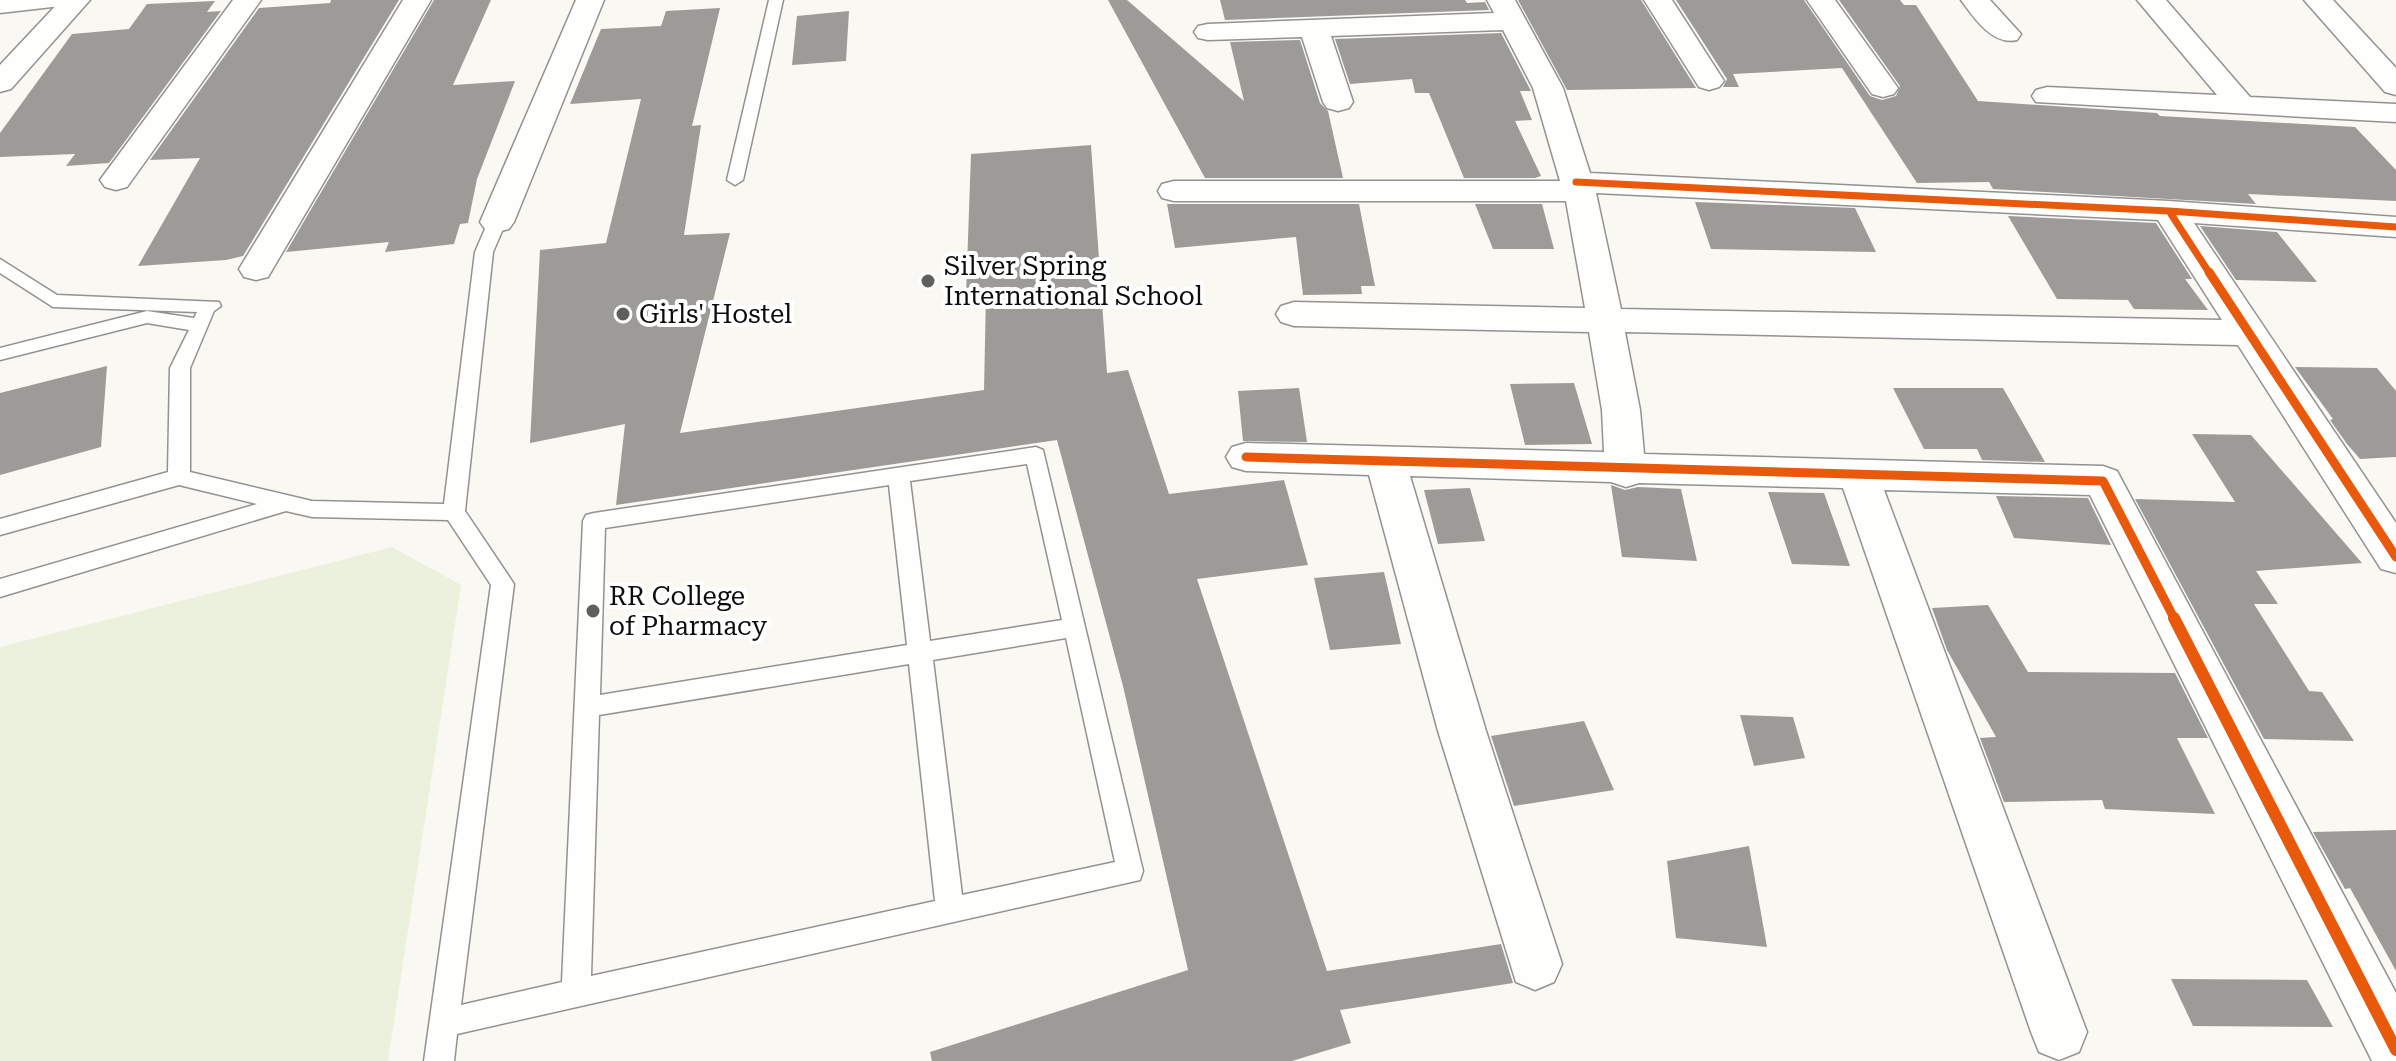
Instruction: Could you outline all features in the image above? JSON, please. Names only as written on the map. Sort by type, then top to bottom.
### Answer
[{"type":"street","points":[[0,4],[51,0]]},
{"type":"street","points":[[0,83],[76,0]]},
{"type":"street","points":[[116,180],[247,0]]},
{"type":"street","points":[[256,269],[417,0]]},
{"type":"street","points":[[497,222],[590,0]]},
{"type":"street","points":[[1658,0],[1709,81]]},
{"type":"street","points":[[1821,0],[1883,88]]},
{"type":"street","points":[[1975,0],[2007,34]]},
{"type":"street","points":[[2151,0],[2241,105]]},
{"type":"street","points":[[2318,0],[2396,86]]},
{"type":"street","points":[[1208,32],[1314,29],[1506,11],[1548,88],[1578,187],[1621,410],[1626,470]]},
{"type":"street","points":[[1314,29],[1338,102]]},
{"type":"street","points":[[2047,96],[2396,113]]},
{"type":"street","points":[[1174,191],[1578,187],[2169,211],[2396,227]]},
{"type":"street","points":[[2169,211],[2396,557]]},
{"type":"street","points":[[1294,314],[2251,333]]},
{"type":"street","points":[[1246,457],[2103,481],[2396,1050]]},
{"type":"street","points":[[1385,461],[1462,731],[1535,964]]},
{"type":"street","points":[[1858,474],[2059,1032]]},
{"type":"lane","points":[[735,180],[776,0]]},
{"type":"lane","points":[[439,1061],[503,584],[454,512],[484,252],[497,222]]},
{"type":"lane","points":[[0,265],[53,301],[212,306],[198,325],[180,368],[179,477]]},
{"type":"lane","points":[[0,354],[147,317],[198,325]]},
{"type":"lane","points":[[443,1023],[576,994],[1130,871],[1036,455],[594,521],[576,994]]},
{"type":"lane","points":[[899,475],[950,911]]},
{"type":"lane","points":[[0,527],[179,477],[312,509],[454,512]]},
{"type":"lane","points":[[0,588],[287,503]]},
{"type":"lane","points":[[587,707],[1074,627]]},
{"type":"green space","points":[[392,547],[461,585],[388,1061],[0,1061],[0,647]]},
{"type":"building","points":[[331,0],[399,0],[243,256],[138,266],[200,158],[150,160],[259,8],[330,3]]},
{"type":"building","points":[[434,0],[491,0],[453,85],[515,81],[477,179],[468,223],[460,224],[454,244],[385,252],[389,242],[286,252]]},
{"type":"building","points":[[1108,0],[1127,0],[1244,101],[1230,42],[1300,40],[1320,103],[1328,111],[1343,178],[1205,178]]},
{"type":"building","points":[[1220,0],[1465,0],[1467,3],[1485,2],[1489,10],[1225,20]]},
{"type":"building","points":[[1518,0],[1641,0],[1696,88],[1567,90]]},
{"type":"building","points":[[1676,0],[1804,0],[1870,96],[1882,100],[1896,96],[1900,86],[1839,0],[1900,0],[1904,5],[1916,5],[1978,101],[2157,113],[2160,116],[2355,127],[2396,170],[2396,201],[2248,194],[2256,204],[1993,189],[1989,182],[1917,183],[1842,68],[1733,74],[1739,87],[1723,87],[1727,79]]},
{"type":"building","points":[[215,1],[207,12],[221,11],[109,163],[66,166],[75,154],[0,157],[0,133],[72,34],[129,29],[147,4]]},
{"type":"building","points":[[720,8],[692,126],[701,125],[684,235],[730,233],[680,433],[984,390],[986,293],[966,295],[971,154],[1091,145],[1107,373],[1128,370],[1169,494],[1284,480],[1308,565],[1197,579],[1327,971],[1501,944],[1513,983],[1340,1010],[1351,1043],[1292,1061],[932,1061],[930,1052],[1188,970],[1123,686],[1057,440],[616,505],[625,424],[530,443],[540,250],[606,243],[641,99],[570,104],[601,29],[661,26],[666,11]]},
{"type":"building","points":[[849,11],[846,61],[792,65],[797,16]]},
{"type":"building","points":[[1501,33],[1531,91],[1520,91],[1532,120],[1515,121],[1541,176],[1535,178],[1464,178],[1429,93],[1415,93],[1412,79],[1350,84],[1335,39]]},
{"type":"building","points":[[1695,202],[1855,208],[1876,252],[1711,249]]},
{"type":"building","points":[[1167,204],[1359,204],[1375,286],[1361,286],[1362,294],[1303,295],[1296,237],[1175,248]]},
{"type":"building","points":[[1475,204],[1542,204],[1554,249],[1493,249]]},
{"type":"building","points":[[2008,216],[2156,223],[2192,279],[2185,279],[2208,310],[2134,309],[2128,300],[2057,299]]},
{"type":"building","points":[[2200,226],[2277,232],[2317,282],[2236,280]]},
{"type":"building","points":[[107,366],[101,447],[0,475],[0,393]]},
{"type":"building","points":[[2295,367],[2377,368],[2396,391],[2396,457],[2360,459]]},
{"type":"building","points":[[1574,383],[1592,444],[1525,445],[1510,384]]},
{"type":"building","points":[[1299,388],[1307,442],[1243,441],[1238,391]]},
{"type":"building","points":[[1893,388],[2003,388],[2045,462],[1982,460],[1977,449],[1924,449]]},
{"type":"building","points":[[2192,434],[2251,435],[2362,563],[2256,571],[2278,604],[2254,604],[2309,691],[2322,692],[2354,741],[2264,739],[2135,499],[2235,502]]},
{"type":"building","points":[[1611,485],[1625,490],[1638,487],[1681,489],[1697,561],[1622,557]]},
{"type":"building","points":[[1470,488],[1485,541],[1438,544],[1424,490]]},
{"type":"building","points":[[1768,492],[1824,493],[1850,566],[1792,564]]},
{"type":"building","points":[[1996,496],[2088,498],[2111,545],[2014,538]]},
{"type":"building","points":[[1384,572],[1401,644],[1330,650],[1314,578]]},
{"type":"building","points":[[1988,605],[2028,672],[2175,673],[2208,738],[2177,738],[2215,814],[2105,809],[2102,800],[2004,802],[1980,738],[1996,737],[1947,650],[1932,608]]},
{"type":"building","points":[[1740,715],[1793,717],[1805,758],[1754,766]]},
{"type":"building","points":[[1584,721],[1614,790],[1514,806],[1491,736]]},
{"type":"building","points":[[2396,830],[2396,971],[2350,888],[2345,889],[2313,832]]},
{"type":"building","points":[[1749,846],[1767,947],[1676,938],[1667,861]]},
{"type":"building","points":[[2171,979],[2307,980],[2333,1027],[2193,1026]]},
{"type":"cycle path","points":[[1576,182],[2169,211]]},
{"type":"cycle path","points":[[2396,227],[2169,211],[2396,557]]},
{"type":"cycle path","points":[[1246,457],[2103,481],[2396,1050]]},
{"type":"place","name":"Silver Spring International School","points":[[928,281]]},
{"type":"place","name":"Girls' Hostel","points":[[623,314]]},
{"type":"place","name":"RR College of Pharmacy","points":[[593,611]]}]
